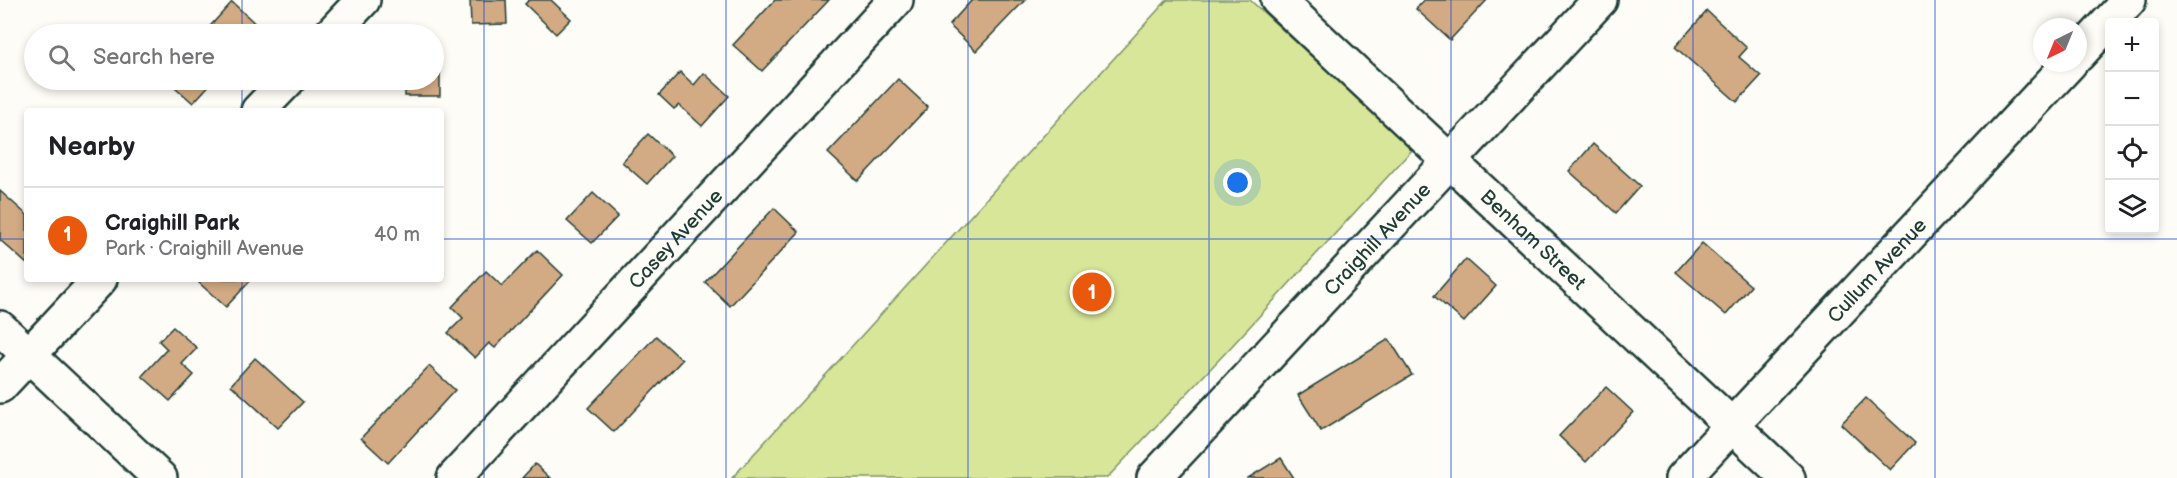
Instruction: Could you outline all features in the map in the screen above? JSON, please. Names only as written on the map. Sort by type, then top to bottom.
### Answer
[{"type":"street","points":[[340,24],[363,0]]},
{"type":"street","name":"Casey Avenue","points":[[454,478],[896,0]]},
{"type":"street","name":"Benham Street","points":[[1278,0],[1788,478]]},
{"type":"street","name":"Craighill Avenue","points":[[1154,478],[1600,0]]},
{"type":"street","points":[[2087,45],[2129,0]]},
{"type":"street","name":"Cullum Avenue","points":[[1683,478],[2062,72]]},
{"type":"street","points":[[261,108],[278,90]]},
{"type":"street","points":[[0,386],[97,282]]},
{"type":"street","points":[[0,328],[160,478]]},
{"type":"green space","points":[[1167,0],[1250,0],[1413,149],[1107,478],[732,478]]},
{"type":"building","points":[[470,0],[506,0],[507,24],[471,25]]},
{"type":"building","points":[[529,0],[551,0],[571,19],[556,34],[525,4]]},
{"type":"building","points":[[775,0],[829,0],[762,71],[733,45]]},
{"type":"building","points":[[972,0],[1025,0],[976,51],[949,25]]},
{"type":"building","points":[[1424,0],[1487,0],[1450,40],[1416,9]]},
{"type":"building","points":[[232,2],[256,24],[212,24]]},
{"type":"building","points":[[1707,11],[1747,48],[1739,57],[1761,76],[1737,102],[1675,47]]},
{"type":"building","points":[[680,72],[694,85],[704,73],[729,96],[702,126],[679,105],[674,109],[659,95]]},
{"type":"building","points":[[898,79],[928,107],[858,181],[828,153]]},
{"type":"building","points":[[178,90],[205,90],[193,103]]},
{"type":"building","points":[[405,90],[440,90],[440,96],[405,96]]},
{"type":"building","points":[[648,134],[672,156],[647,184],[622,162]]},
{"type":"building","points":[[1593,144],[1640,186],[1616,213],[1569,171]]},
{"type":"building","points":[[0,191],[24,212],[24,261],[0,240]]},
{"type":"building","points":[[593,193],[618,216],[592,243],[567,221]]},
{"type":"building","points":[[774,208],[799,232],[730,306],[705,282]]},
{"type":"building","points":[[1702,243],[1751,286],[1726,315],[1676,272]]},
{"type":"building","points":[[537,250],[563,275],[495,348],[489,343],[475,358],[448,333],[463,318],[452,307],[486,271],[502,286]]},
{"type":"building","points":[[1466,259],[1496,286],[1464,322],[1434,296]]},
{"type":"building","points":[[200,282],[249,282],[226,307]]},
{"type":"building","points":[[173,327],[197,348],[182,364],[194,375],[170,401],[142,376],[167,349],[159,341]]},
{"type":"building","points":[[656,336],[682,360],[614,432],[588,408]]},
{"type":"building","points":[[1389,339],[1412,375],[1321,431],[1298,395]]},
{"type":"building","points":[[255,358],[303,402],[278,428],[231,385]]},
{"type":"building","points":[[429,366],[455,390],[388,463],[361,438]]},
{"type":"building","points":[[1606,387],[1633,412],[1586,462],[1559,436]]},
{"type":"building","points":[[1866,398],[1915,443],[1890,470],[1841,424]]},
{"type":"building","points":[[1281,458],[1294,478],[1248,478]]},
{"type":"building","points":[[535,464],[550,478],[522,478]]},
{"type":"place","name":"Craighill Park","points":[[1092,292]]}]
